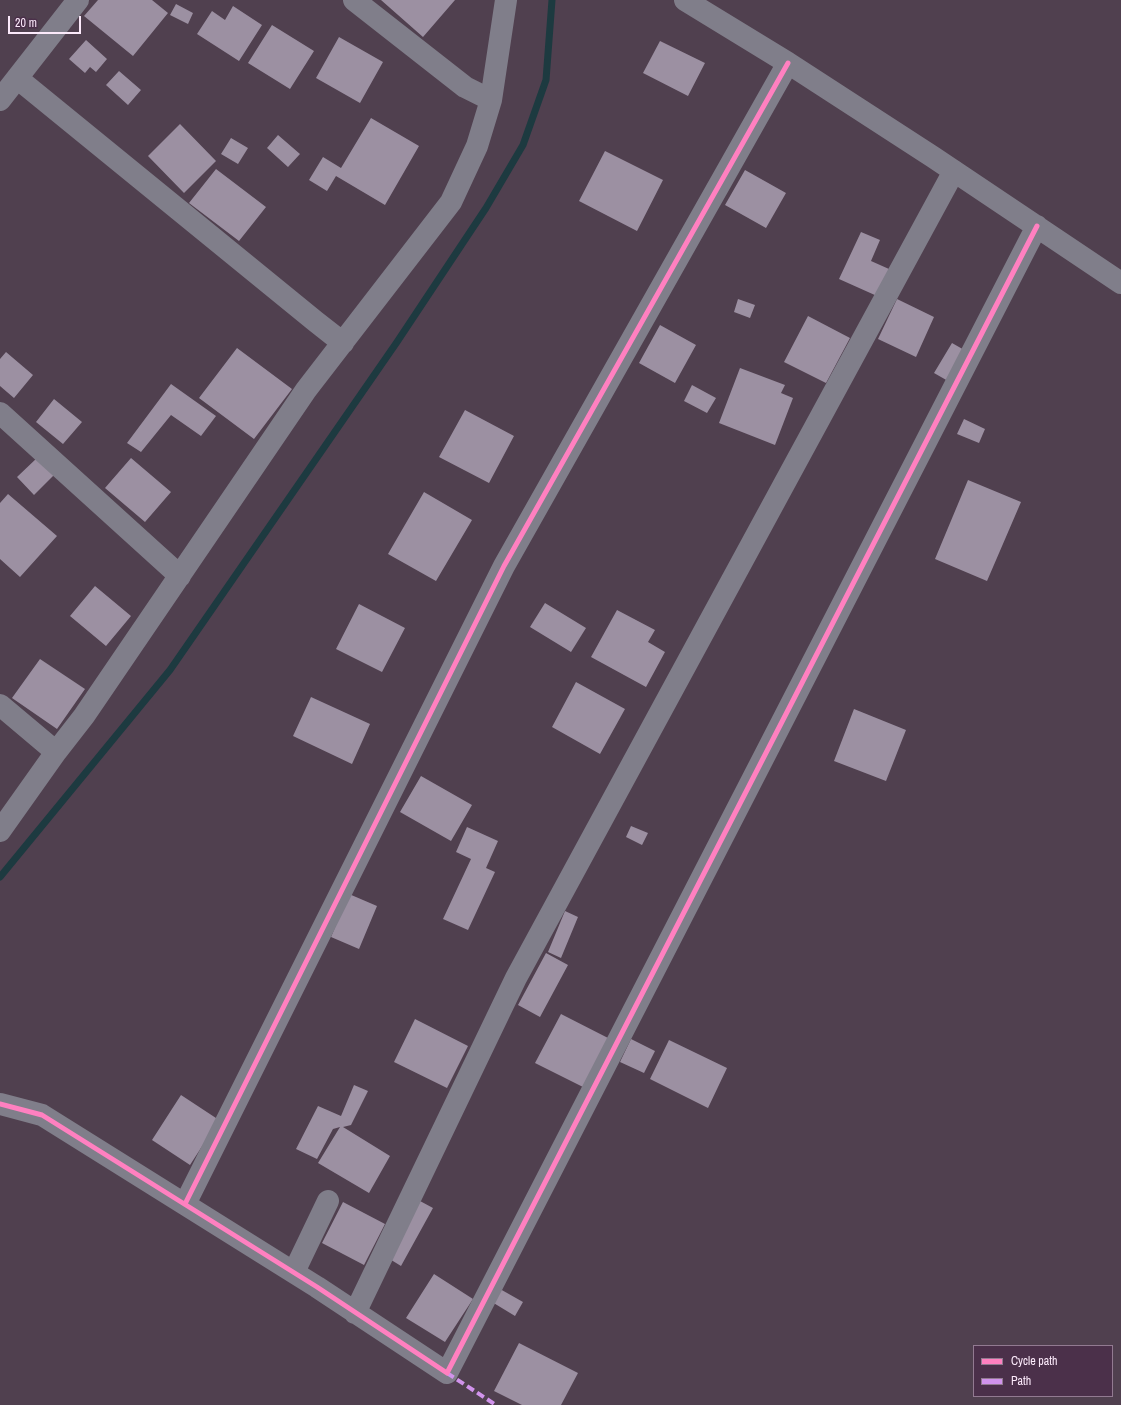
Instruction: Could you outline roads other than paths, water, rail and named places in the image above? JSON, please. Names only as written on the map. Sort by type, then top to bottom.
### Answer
[{"type":"street","points":[[0,100],[78,0]]},
{"type":"street","points":[[354,0],[465,87],[490,100]]},
{"type":"street","points":[[0,831],[56,752],[84,716],[306,390],[451,202],[477,146],[490,100],[506,0]]},
{"type":"street","points":[[685,0],[788,63],[954,171],[1121,283]]},
{"type":"street","points":[[185,1204],[504,566],[788,63]]},
{"type":"street","points":[[17,78],[308,316],[343,342]]},
{"type":"street","points":[[356,1313],[516,978],[954,171]]},
{"type":"street","points":[[0,1104],[42,1115],[294,1272],[447,1373],[1037,226]]},
{"type":"street","points":[[0,413],[180,576]]},
{"type":"street","points":[[0,705],[56,752]]},
{"type":"street","points":[[294,1272],[328,1202]]},
{"type":"waterway","points":[[0,877],[170,670],[397,342],[486,208],[523,145],[546,80],[552,0]]}]
